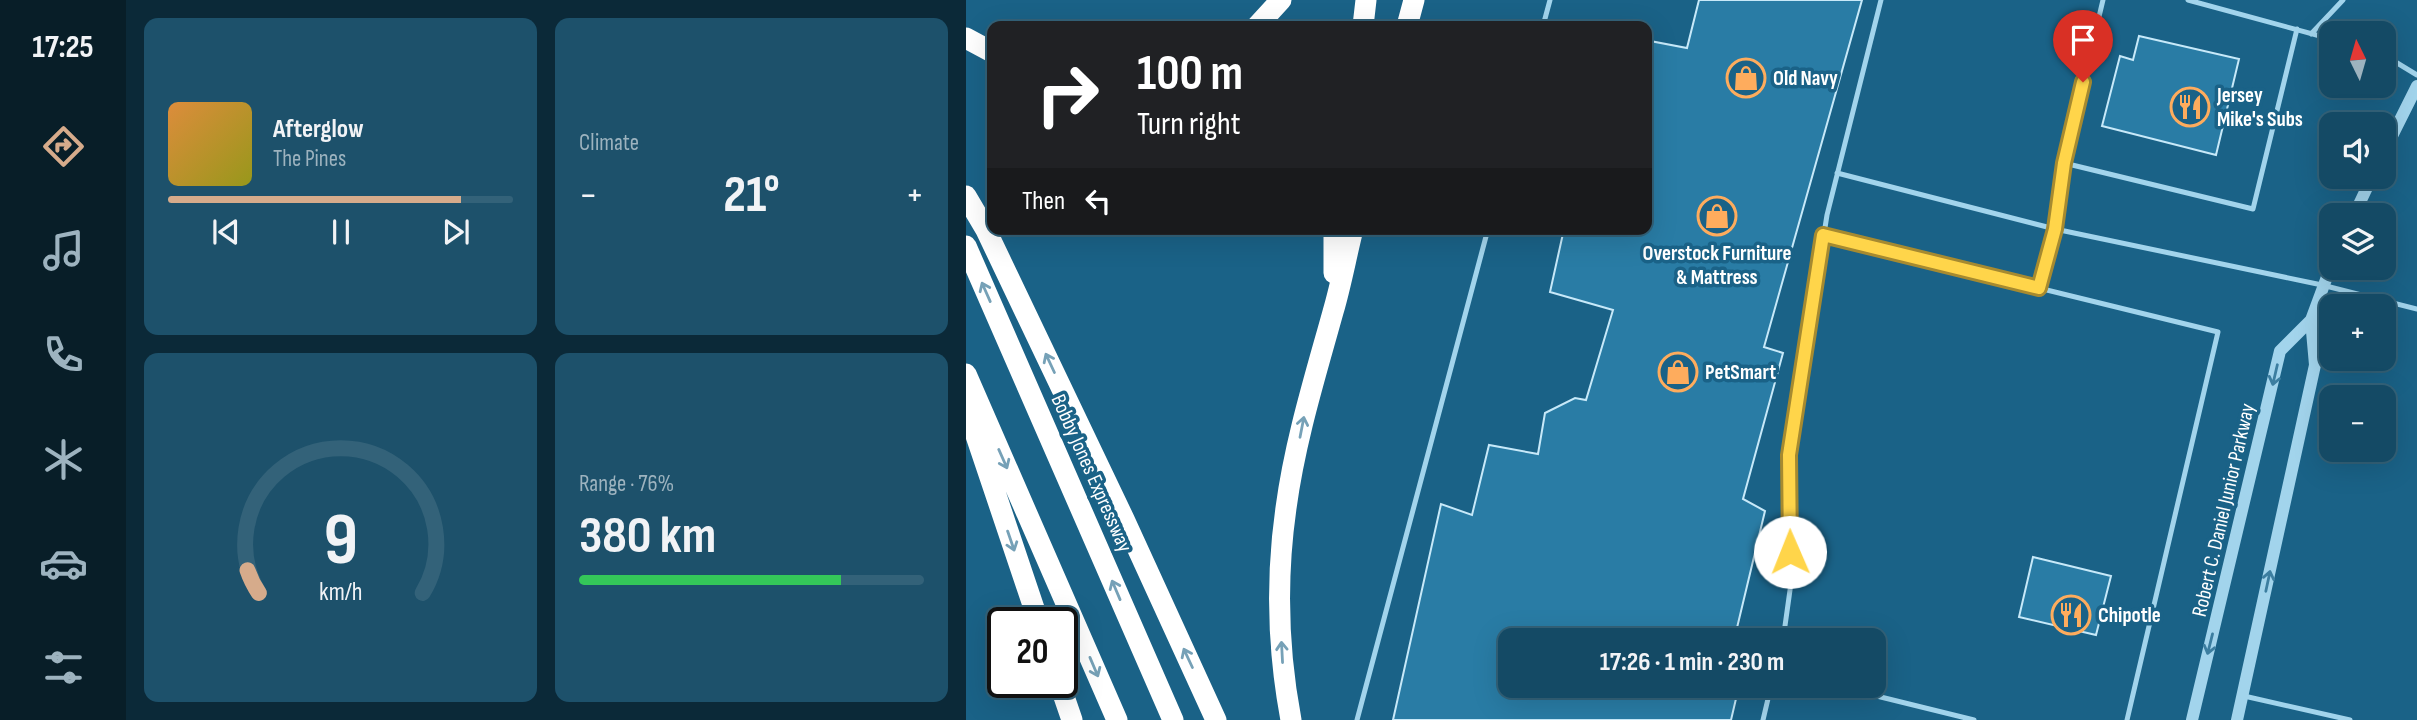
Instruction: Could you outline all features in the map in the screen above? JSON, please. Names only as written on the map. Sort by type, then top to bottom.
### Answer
[{"type":"highway","points":[[1262,21],[1281,0]]},
{"type":"highway","points":[[1364,21],[1366,0]]},
{"type":"highway","points":[[1408,21],[1414,0]]},
{"type":"highway","points":[[966,38],[987,49]]},
{"type":"highway","points":[[966,196],[987,233]]},
{"type":"highway","points":[[988,235],[1124,519],[1216,720]]},
{"type":"highway","points":[[1334,235],[1334,310]]},
{"type":"highway","points":[[1291,720],[1283,670],[1279,589],[1286,508],[1306,404],[1334,310],[1352,235]]},
{"type":"highway","name":"Bobby Jones Expressway","points":[[966,246],[1173,720]]},
{"type":"highway","points":[[966,374],[1117,720]]},
{"type":"highway","points":[[966,406],[1034,607]]},
{"type":"highway","points":[[1064,698],[1072,720]]},
{"type":"street","points":[[2396,128],[2417,86]]},
{"type":"street","name":"Robert C. Daniel Junior Parkway","points":[[2237,720],[2315,365],[2311,320],[2324,280]]},
{"type":"street","name":"Robert C. Daniel Junior Parkway","points":[[2192,720],[2280,351],[2311,320]]},
{"type":"lane","points":[[1544,21],[1550,0]]},
{"type":"lane","points":[[1785,628],[1791,583],[1789,455],[1823,235],[1881,0]]},
{"type":"lane","points":[[2039,288],[2055,229],[2064,163],[2103,0]]},
{"type":"lane","points":[[2188,0],[2319,36]]},
{"type":"lane","points":[[2311,34],[2343,0]]},
{"type":"lane","points":[[2064,163],[2253,209],[2297,29]]},
{"type":"lane","points":[[2396,62],[2417,75]]},
{"type":"lane","points":[[1837,173],[2055,229],[2322,285],[2417,309]]},
{"type":"lane","points":[[1357,720],[1487,235]]},
{"type":"lane","points":[[1823,235],[2218,332],[2127,720]]},
{"type":"lane","points":[[2243,696],[2350,720]]},
{"type":"lane","points":[[1763,720],[1768,698]]},
{"type":"lane","points":[[1885,698],[1974,720]]},
{"type":"lane","points":[[2304,720],[2306,710]]},
{"type":"building","points":[[1699,0],[1862,0],[1764,347],[1783,353],[1743,499],[1765,511],[1737,628],[1498,628],[1498,698],[1736,698],[1731,720],[1393,720],[1441,504],[1472,515],[1489,445],[1538,454],[1545,413],[1575,398],[1586,400],[1613,310],[1550,292],[1563,235],[1652,235],[1652,41],[1687,48]]},
{"type":"building","points":[[2139,36],[2239,59],[2216,155],[2102,126],[2120,56],[2133,60]]},
{"type":"building","points":[[2033,557],[2111,576],[2096,635],[2019,617]]},
{"type":"place","name":"Old Navy","points":[[1746,78]]},
{"type":"place","name":"Jersey Mike's Subs","points":[[2190,107]]},
{"type":"place","name":"Overstock Furniture & Mattress","points":[[1717,216]]},
{"type":"place","name":"PetSmart","points":[[1678,372]]},
{"type":"place","name":"Chipotle","points":[[2071,615]]},
{"type":"route","points":[[1790,552],[1789,455],[1823,235],[2039,288],[2055,229],[2064,163],[2083,82]]}]
